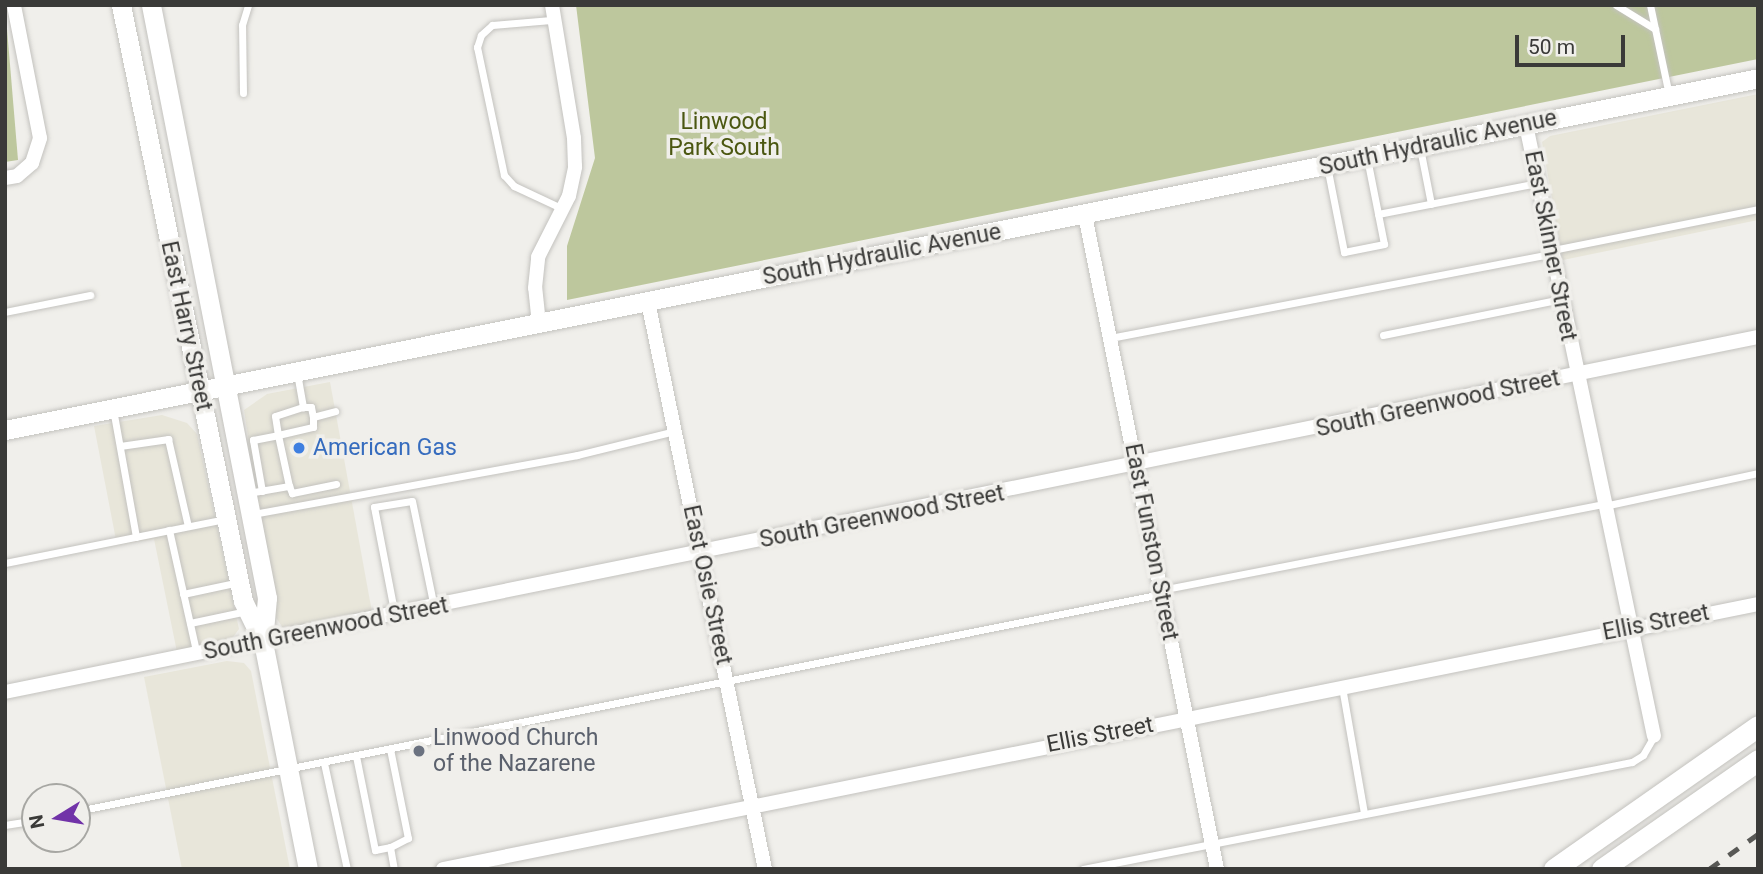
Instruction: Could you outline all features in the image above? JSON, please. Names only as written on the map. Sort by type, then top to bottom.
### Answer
[{"type":"main road","points":[[1554,869],[1758,726]]},
{"type":"main road","points":[[1602,869],[1758,760]]},
{"type":"street","points":[[5,178],[17,176],[32,163],[40,138],[14,5]]},
{"type":"street","name":"East Harry Street","points":[[121,5],[239,582],[248,611],[263,642],[309,869]]},
{"type":"street","name":"East Harry Street","points":[[151,5],[229,386],[246,441],[255,492],[252,514],[267,598],[263,642]]},
{"type":"street","points":[[540,324],[534,288],[538,257],[563,209],[575,167],[575,138],[551,13]]},
{"type":"street","name":"South Hydraulic Avenue","points":[[5,430],[1758,78]]},
{"type":"street","name":"East Skinner Street","points":[[1526,125],[1628,628],[1654,736]]},
{"type":"street","name":"East Funston Street","points":[[1085,215],[1217,869]]},
{"type":"street","name":"East Osie Street","points":[[648,302],[765,869]]},
{"type":"street","name":"South Greenwood Street","points":[[5,692],[1136,466],[1758,337]]},
{"type":"street","name":"Ellis Street","points":[[443,869],[1628,628],[1758,604]]},
{"type":"lane","points":[[243,93],[242,25],[248,5]]},
{"type":"lane","points":[[1615,5],[1655,29]]},
{"type":"lane","points":[[1650,5],[1670,96]]},
{"type":"lane","points":[[551,13],[492,25],[481,35],[477,47],[504,175],[514,186],[563,209]]},
{"type":"lane","points":[[1420,147],[1431,204]]},
{"type":"lane","points":[[1327,166],[1344,252],[1384,244],[1367,158]]},
{"type":"lane","points":[[1378,214],[1538,183]]},
{"type":"lane","points":[[1110,338],[1758,209]]},
{"type":"lane","points":[[5,312],[90,295]]},
{"type":"lane","points":[[1383,335],[1561,299]]},
{"type":"lane","points":[[297,372],[303,407]]},
{"type":"lane","points":[[246,441],[278,435],[313,427],[311,407],[275,416],[278,435],[289,486],[292,493],[336,484]]},
{"type":"lane","points":[[113,408],[136,537]]},
{"type":"lane","points":[[313,417],[335,411]]},
{"type":"lane","points":[[252,514],[578,455],[675,431]]},
{"type":"lane","points":[[120,446],[167,439],[188,526]]},
{"type":"lane","points":[[91,808],[1758,473]]},
{"type":"lane","points":[[255,492],[289,486]]},
{"type":"lane","points":[[395,616],[374,507],[412,500],[434,608]]},
{"type":"lane","points":[[5,563],[226,519]]},
{"type":"lane","points":[[169,530],[197,655]]},
{"type":"lane","points":[[183,594],[239,582]]},
{"type":"lane","points":[[190,623],[248,611]]},
{"type":"lane","points":[[1342,687],[1364,813]]},
{"type":"lane","points":[[1083,869],[1632,762],[1643,755],[1654,736]]},
{"type":"lane","points":[[356,756],[375,850],[390,847],[408,838],[390,750]]},
{"type":"lane","points":[[324,763],[347,869]]},
{"type":"lane","points":[[390,847],[394,869]]},
{"type":"shaded area","points":[[1758,94],[1758,220],[1563,260],[1542,142],[1550,136]]},
{"type":"shaded area","points":[[330,382],[372,612],[290,629],[283,628],[275,616],[244,410],[267,394]]},
{"type":"shaded area","points":[[162,415],[187,423],[197,434],[239,629],[231,640],[177,652],[154,539],[117,545],[94,426]]},
{"type":"shaded area","points":[[227,661],[244,663],[251,671],[290,869],[182,869],[144,677]]},
{"type":"green space","points":[[5,5],[18,160],[5,162]]},
{"type":"green space","name":"Linwood Park South","points":[[576,5],[1758,5],[1758,59],[567,300],[567,246],[595,158]]},
{"type":"railway","points":[[1709,869],[1758,834]]},
{"type":"place","name":"American Gas","points":[[299,448]]},
{"type":"place","name":"Linwood Church of the Nazarene","points":[[419,751]]}]
